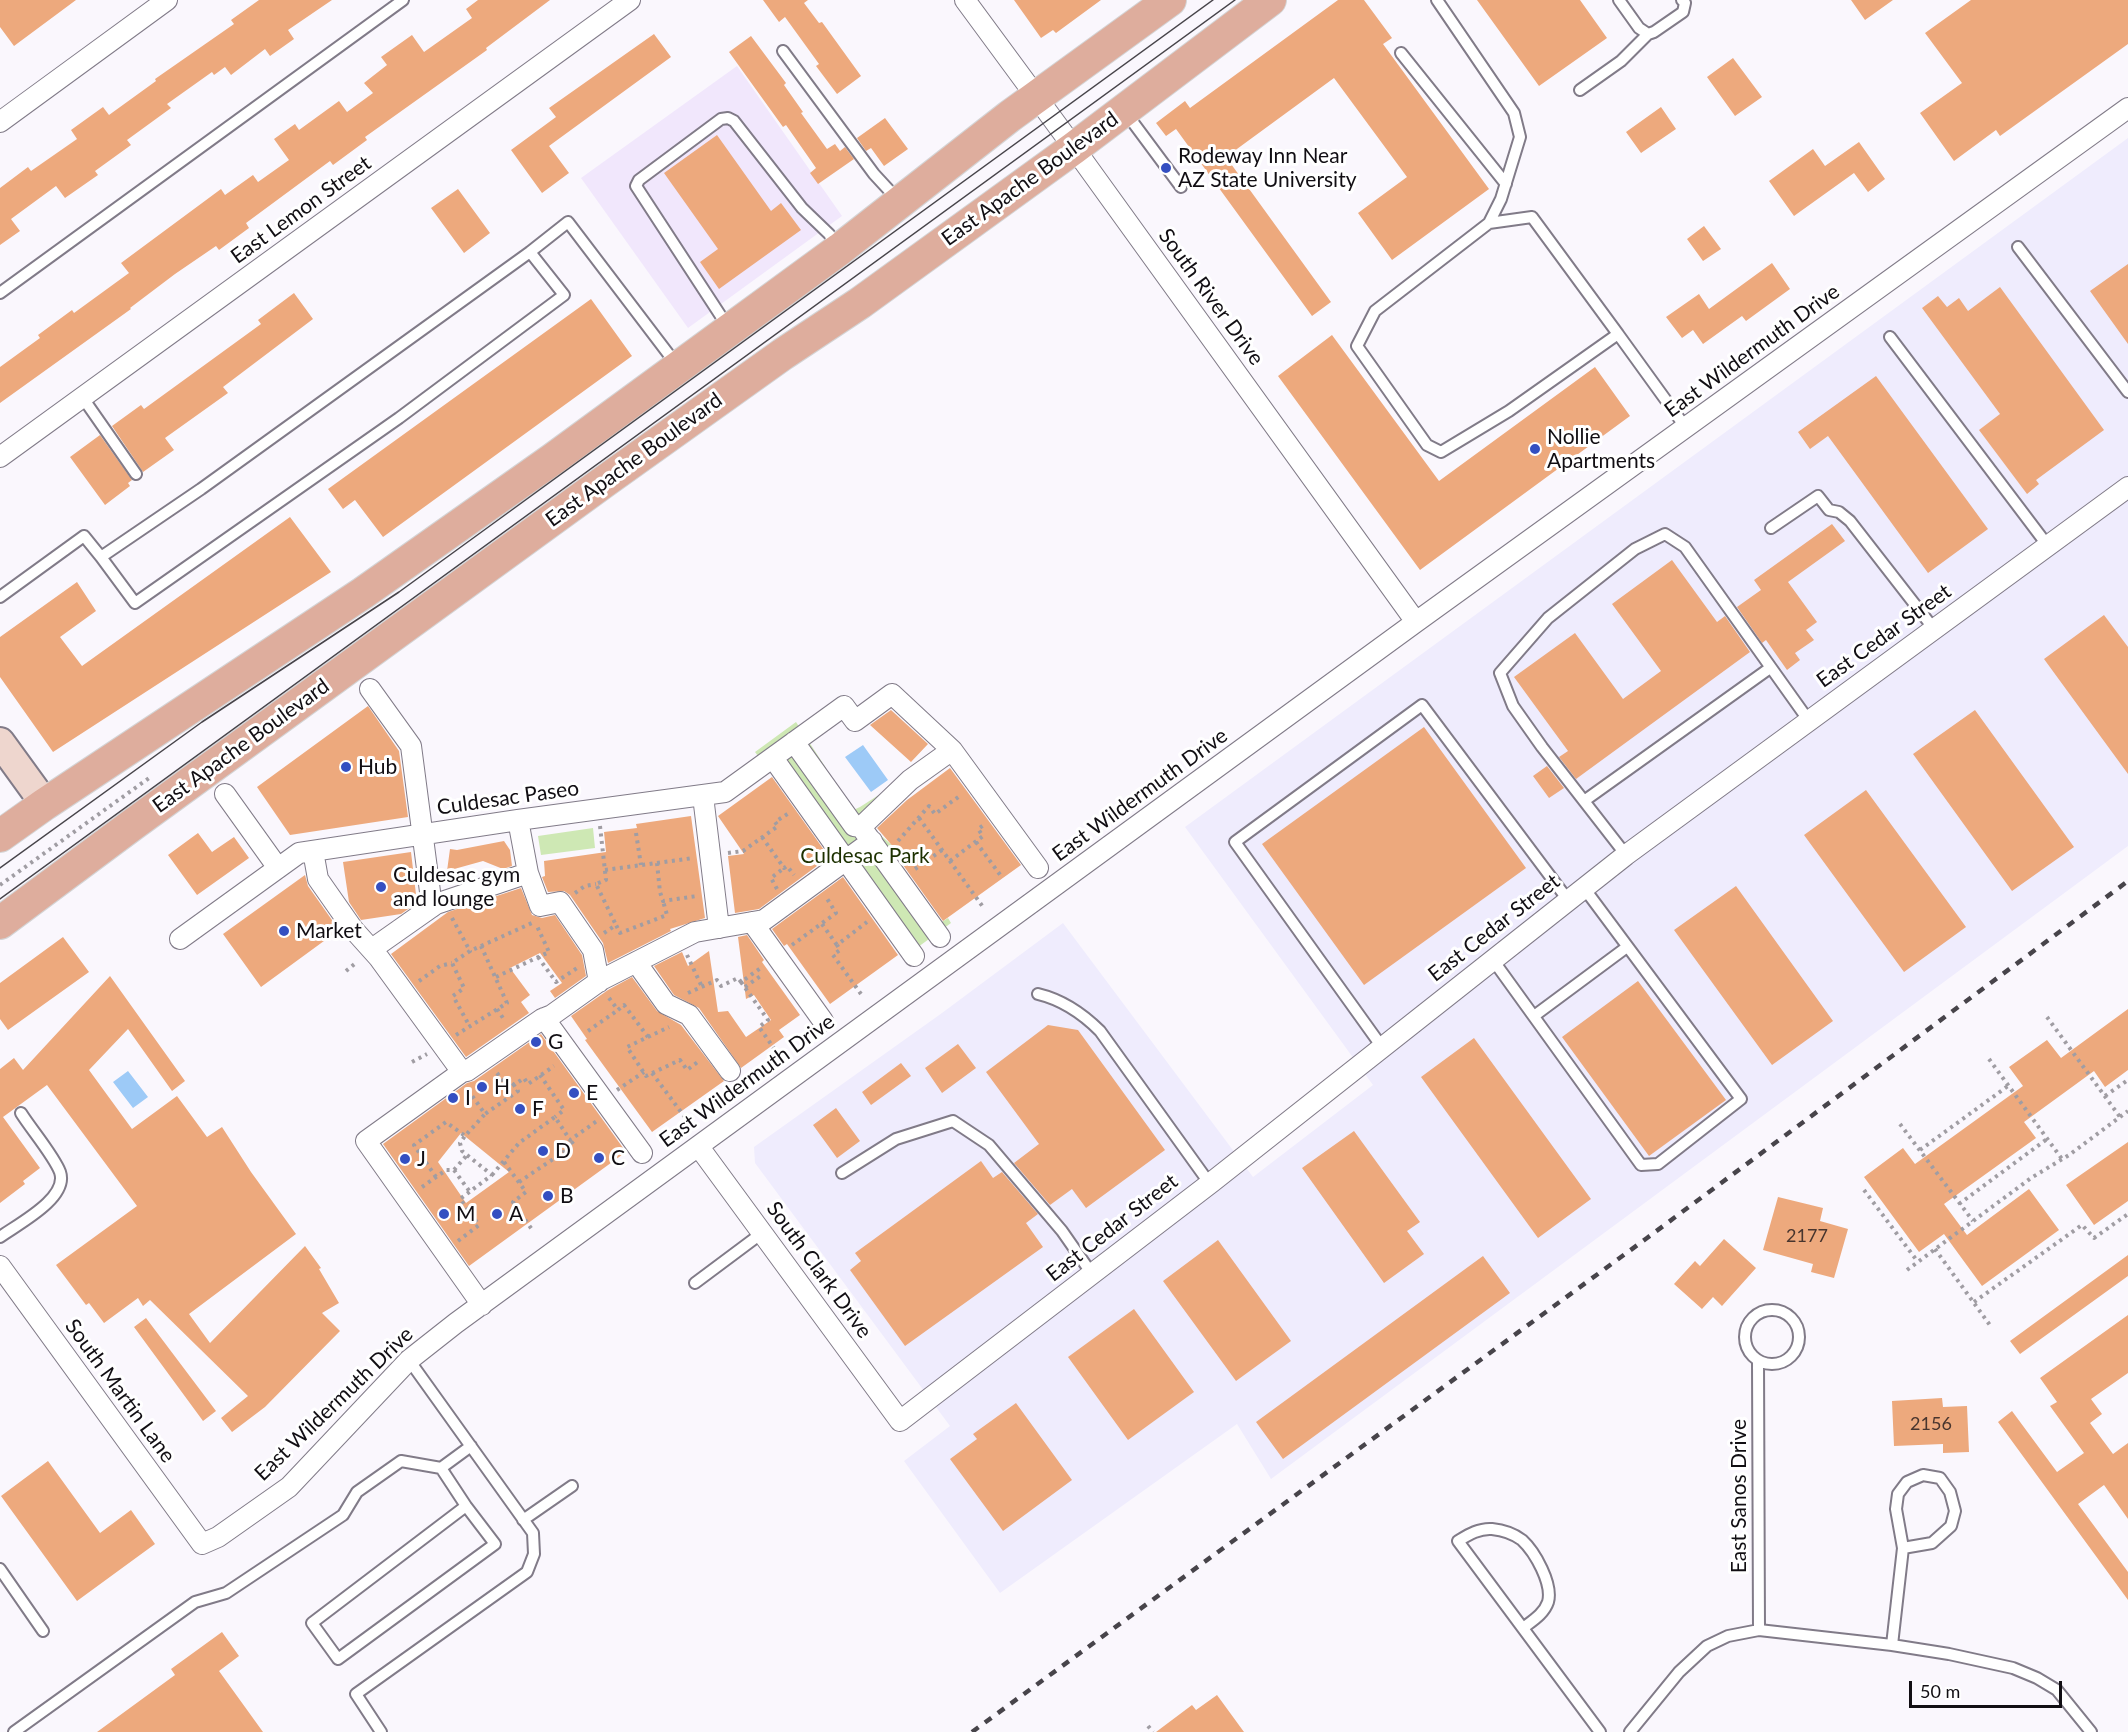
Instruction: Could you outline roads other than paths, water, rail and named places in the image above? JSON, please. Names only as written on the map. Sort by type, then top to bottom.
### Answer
[{"type":"main road","points":[[0,836],[363,593],[840,249],[1036,98],[1170,0]]},
{"type":"main road","name":"East Apache Boulevard","points":[[0,923],[605,481],[783,354],[860,303],[1074,148],[1270,0]]},
{"type":"street","points":[[0,122],[167,0]]},
{"type":"street","name":"East Lemon Street","points":[[0,457],[630,0]]},
{"type":"street","name":"South River Drive","points":[[965,0],[1416,622]]},
{"type":"street","name":"East Wildermuth Drive","points":[[202,1544],[218,1538],[289,1487],[409,1360],[482,1305],[1416,622],[2128,108]]},
{"type":"street","name":"East Cedar Street","points":[[900,1421],[1210,1184],[1626,855],[2128,487]]},
{"type":"street","points":[[370,689],[411,746],[423,835],[437,904]]},
{"type":"street","name":"Culdesac Paseo","points":[[180,939],[299,853],[726,792],[844,706],[855,721],[892,694],[952,750]]},
{"type":"street","points":[[0,742],[45,804]]},
{"type":"street","points":[[794,742],[854,826],[867,834],[940,938]]},
{"type":"street","points":[[482,1305],[366,1141],[464,1079],[467,1071],[544,1018],[552,1015],[598,976],[636,962],[695,932],[764,920],[846,860],[910,780],[952,750],[1038,868]]},
{"type":"street","points":[[773,758],[914,956]]},
{"type":"street","points":[[225,794],[278,868]]},
{"type":"street","points":[[703,796],[719,928]]},
{"type":"street","points":[[518,820],[528,873],[540,906],[560,902],[593,950],[598,976]]},
{"type":"street","points":[[313,851],[318,879],[353,930],[372,949],[464,1079]]},
{"type":"street","points":[[372,949],[437,904],[528,873]]},
{"type":"street","points":[[752,922],[824,1021]]},
{"type":"street","points":[[636,962],[666,1004],[689,1015],[730,1071]]},
{"type":"street","points":[[544,1018],[642,1152]]},
{"type":"street","name":"South Clark Drive","points":[[699,1147],[900,1421]]},
{"type":"street","name":"South Martin Lane","points":[[0,1266],[202,1544]]},
{"type":"lane","points":[[0,292],[403,0]]},
{"type":"lane","points":[[1437,0],[1514,113],[1520,137],[1501,199],[1489,223],[1375,311],[1357,346],[1427,445],[1441,452],[1509,411],[1618,334]]},
{"type":"lane","points":[[1619,0],[1639,28],[1648,34]]},
{"type":"lane","points":[[1580,90],[1621,61],[1648,34],[1683,12],[1685,3],[1682,0]]},
{"type":"lane","points":[[783,51],[874,174],[900,202]]},
{"type":"lane","points":[[1401,53],[1506,184]]},
{"type":"lane","points":[[1124,110],[1180,187]]},
{"type":"lane","points":[[729,329],[636,186],[639,180],[721,119],[728,118],[734,121],[802,208],[829,234],[840,249]]},
{"type":"lane","points":[[1489,223],[1532,217],[1686,428]]},
{"type":"lane","points":[[101,557],[201,489],[530,252],[568,222],[678,367]]},
{"type":"lane","points":[[2018,247],[2128,392]]},
{"type":"lane","points":[[0,597],[84,536],[135,603],[399,418],[564,295],[530,252]]},
{"type":"lane","points":[[1890,337],[2048,546]]},
{"type":"lane","points":[[83,398],[136,474]]},
{"type":"lane","points":[[1771,528],[1818,496],[1829,510],[1839,512],[1850,521],[1934,629]]},
{"type":"lane","points":[[1626,855],[1513,706],[1500,673],[1548,618],[1635,549],[1665,534],[1685,547],[1809,721]]},
{"type":"lane","points":[[1584,801],[1770,668]]},
{"type":"lane","points":[[1382,1047],[1235,842],[1422,705],[1568,900]]},
{"type":"lane","points":[[1493,960],[1641,1165],[1658,1164],[1742,1099],[1584,888]]},
{"type":"lane","points":[[1534,1016],[1628,946]]},
{"type":"lane","points":[[1038,994],[1056,998],[1073,1008],[1087,1017],[1100,1031],[1210,1184]]},
{"type":"lane","points":[[0,1237],[48,1203],[60,1189],[61,1173],[21,1113]]},
{"type":"lane","points":[[842,1173],[896,1139],[953,1121],[989,1145],[1062,1231],[1092,1274]]},
{"type":"lane","points":[[695,1283],[762,1233]]},
{"type":"lane","name":"East Sanos Drive","points":[[1758,1361],[1776,1364],[1784,1362],[1796,1350],[1799,1333],[1792,1317],[1785,1312],[1767,1310],[1758,1313],[1750,1320],[1744,1337],[1746,1347],[1758,1361],[1759,1630]]},
{"type":"lane","points":[[381,1732],[356,1694],[527,1572],[534,1554],[533,1533],[409,1360]]},
{"type":"lane","points":[[14,1732],[195,1602],[226,1593],[344,1515],[357,1492],[401,1461],[441,1468],[471,1446]]},
{"type":"lane","points":[[441,1468],[495,1544],[338,1659],[312,1623],[466,1506]]},
{"type":"lane","points":[[1892,1645],[1903,1548],[1896,1509],[1898,1494],[1907,1482],[1923,1475],[1940,1479],[1950,1492],[1955,1511],[1951,1526],[1932,1543],[1903,1548]]},
{"type":"lane","points":[[523,1520],[572,1486]]},
{"type":"lane","points":[[1522,1628],[1538,1617],[1548,1602],[1548,1583],[1538,1562],[1523,1541],[1509,1533],[1491,1529],[1476,1531],[1458,1541],[1522,1628],[1599,1732]]},
{"type":"lane","points":[[0,1569],[43,1630]]},
{"type":"lane","points":[[1630,1732],[1679,1672],[1707,1646],[1728,1636],[1759,1630],[1892,1645],[1949,1654],[2013,1668],[2057,1690],[2091,1732]]},
{"type":"water","points":[[863,745],[888,780],[871,792],[845,757]]},
{"type":"water","points":[[128,1071],[148,1097],[133,1108],[113,1082]]},
{"type":"tram line","points":[[0,868],[202,722],[399,592],[1213,0]]},
{"type":"tram line","points":[[0,899],[1235,0]]},
{"type":"railway","points":[[972,1732],[1647,1238],[2128,881]]},
{"type":"place","name":"Rodeway Inn Near AZ State University","points":[[1166,168]]},
{"type":"place","name":"Nollie Apartments","points":[[1535,449]]},
{"type":"place","name":"Hub","points":[[346,767]]},
{"type":"place","name":"Culdesac gym and lounge","points":[[381,887]]},
{"type":"place","name":"Market","points":[[284,931]]},
{"type":"place","name":"G","points":[[536,1042]]},
{"type":"place","name":"H","points":[[482,1087]]},
{"type":"place","name":"E","points":[[574,1093]]},
{"type":"place","name":"I","points":[[453,1098]]},
{"type":"place","name":"F","points":[[520,1109]]},
{"type":"place","name":"D","points":[[543,1151]]},
{"type":"place","name":"C","points":[[599,1158]]},
{"type":"place","name":"J","points":[[405,1159]]},
{"type":"place","name":"B","points":[[548,1196]]},
{"type":"place","name":"M","points":[[444,1214]]},
{"type":"place","name":"A","points":[[497,1214]]},
{"type":"park label","name":"Culdesac Park","points":[[865,856]]}]
